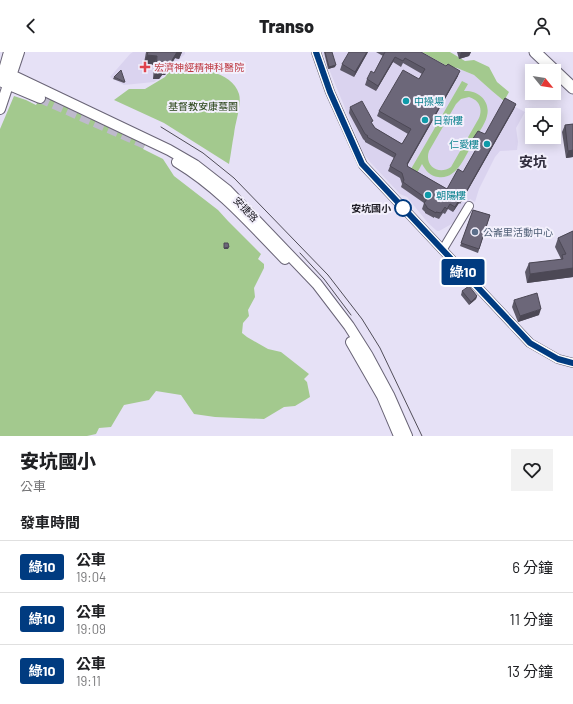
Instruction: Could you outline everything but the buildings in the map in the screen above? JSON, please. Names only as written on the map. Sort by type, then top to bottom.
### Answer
[{"type":"main road","points":[[535,52],[573,88]]},
{"type":"street","points":[[0,109],[8,52]]},
{"type":"street","points":[[5,79],[19,52]]},
{"type":"street","points":[[316,52],[330,92],[362,164],[530,343],[558,359],[573,363]]},
{"type":"street","points":[[5,79],[40,98]]},
{"type":"street","name":"安捷路","points":[[5,79],[195,165],[227,190],[317,284],[349,326],[368,356],[389,395],[407,436]]},
{"type":"street","name":"安捷路","points":[[145,144],[168,152],[222,196],[312,289],[343,330],[362,359],[382,396],[399,436]]},
{"type":"street","points":[[443,250],[469,206]]},
{"type":"shaded area","name":"宏濟神經精神科醫院","points":[[133,52],[185,52],[185,54],[169,69],[165,75],[154,82],[124,85],[110,77]]},
{"type":"shaded area","name":"安坑國小","points":[[322,52],[422,52],[447,66],[457,68],[474,75],[504,101],[525,112],[516,128],[518,142],[517,150],[500,151],[495,157],[479,189],[475,202],[470,199],[457,221],[439,231],[428,223],[407,197],[400,194],[370,162],[363,152]]},
{"type":"green space","points":[[422,52],[450,52],[465,61],[474,60],[489,67],[497,82],[509,92],[504,101],[474,75],[457,68],[447,66]]},
{"type":"green space","name":"基督教安康墓園","points":[[174,65],[202,69],[221,75],[235,86],[239,94],[240,103],[229,164],[164,123],[114,100],[129,89],[145,89],[165,77]]},
{"type":"green space","points":[[462,81],[468,84],[464,91],[474,92],[482,97],[488,110],[485,123],[460,166],[450,175],[445,177],[438,177],[430,174],[422,164],[417,173],[411,169]],"holes":[[[469,97],[478,102],[481,111],[479,118],[451,167],[441,170],[433,168],[428,161],[429,151],[456,104],[461,99]]]},
{"type":"green space","points":[[42,94],[147,141],[143,149],[163,159],[174,176],[218,210],[261,254],[258,259],[264,264],[264,268],[254,288],[255,297],[248,310],[249,316],[243,323],[242,333],[268,349],[281,352],[309,374],[304,379],[307,382],[310,397],[295,406],[284,407],[264,419],[215,417],[194,414],[181,395],[156,391],[149,400],[124,405],[111,427],[99,428],[96,434],[87,436],[0,436],[0,129],[14,96],[36,105]]},
{"type":"tunnel","points":[[40,98],[145,144]]},
{"type":"tram line","points":[[161,127],[203,153],[234,178],[328,275],[362,319],[380,348],[422,436]]},
{"type":"tram line","points":[[300,253],[324,279],[351,315]]},
{"type":"bus line","name":"綠10","points":[[316,52],[330,92],[362,164],[530,343],[558,359],[573,363]]},
{"type":"place","name":"宏濟神經精神科醫院","points":[[145,67]]},
{"type":"place","name":"中操場","points":[[406,101]]},
{"type":"place","name":"日新樓","points":[[425,120]]},
{"type":"place","name":"仁愛樓","points":[[487,144]]},
{"type":"place","name":"朝陽樓","points":[[428,195]]},
{"type":"place","name":"安坑國小","points":[[403,208]]},
{"type":"place","name":"公崙里活動中心","points":[[475,232]]},
{"type":"district","name":"安坑","points":[[533,162]]}]
